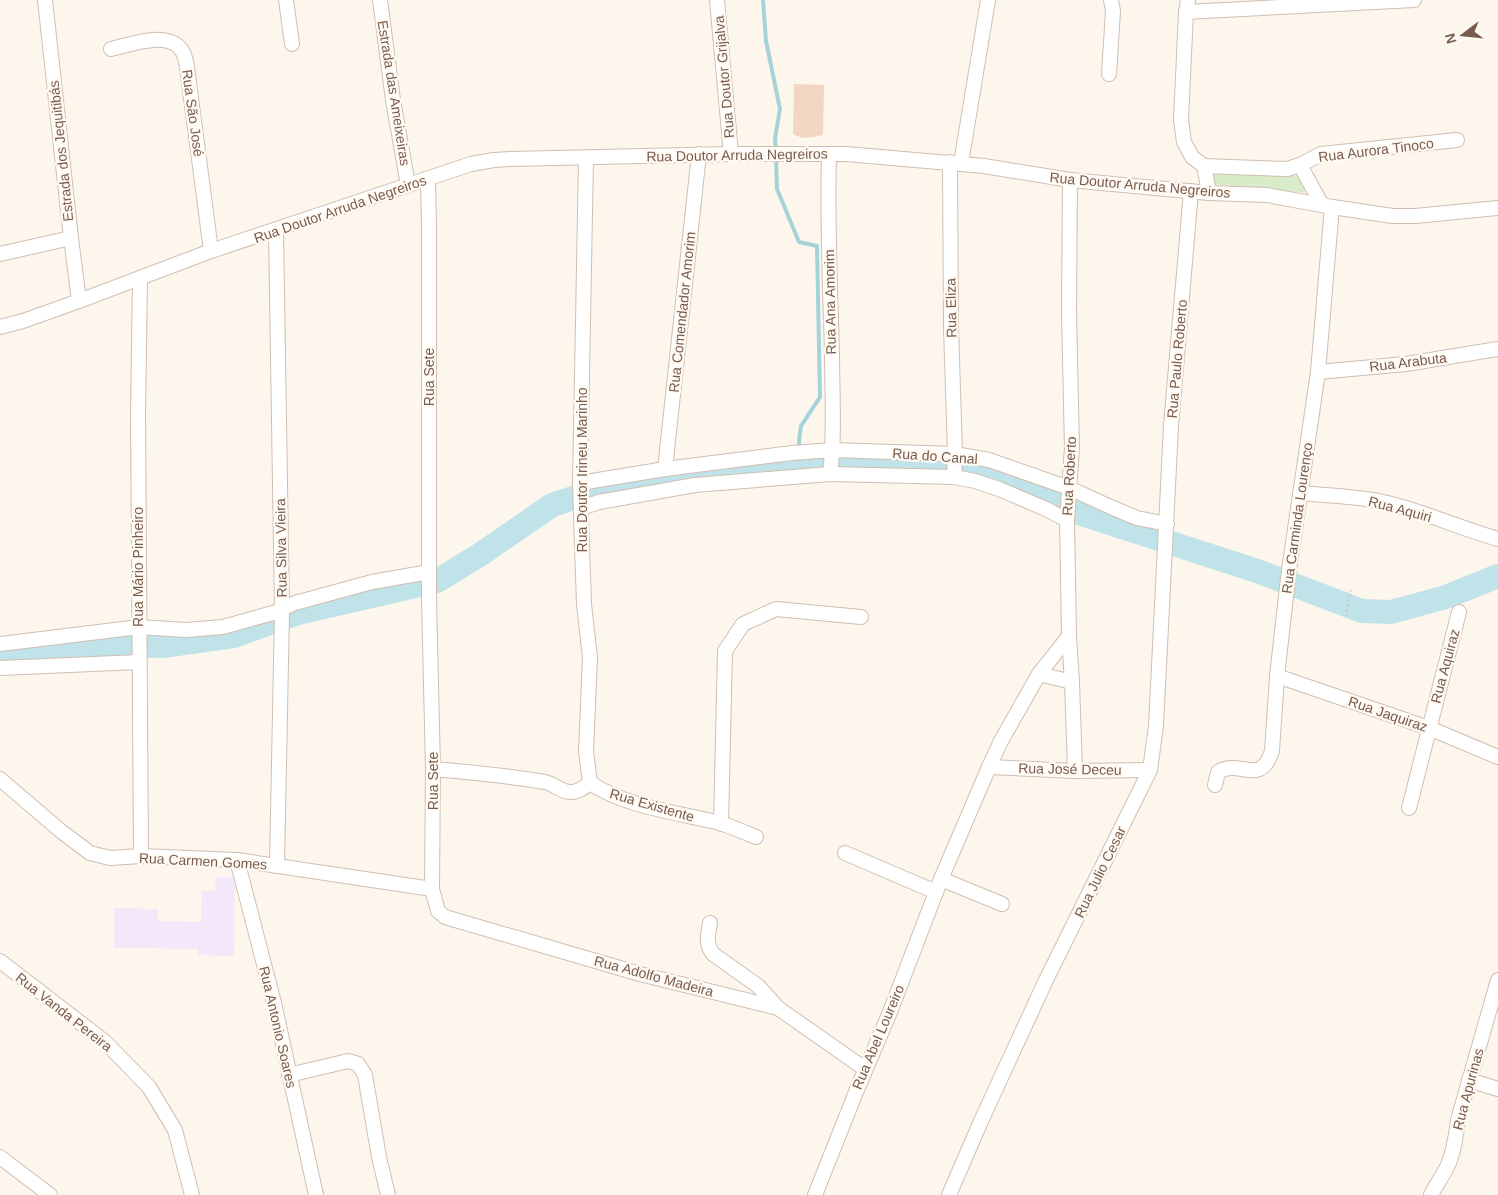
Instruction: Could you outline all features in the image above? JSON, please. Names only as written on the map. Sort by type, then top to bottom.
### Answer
[{"type":"street","name":"Estrada dos Jequitibás","points":[[45,0],[79,302]]},
{"type":"street","points":[[286,0],[292,44]]},
{"type":"street","name":"Estrada das Ameixeiras","points":[[380,0],[393,100],[408,185]]},
{"type":"street","name":"Rua Doutor Grijalva","points":[[717,0],[730,154]]},
{"type":"street","name":"Rua Eliza","points":[[954,475],[951,327],[956,163],[988,0]]},
{"type":"street","points":[[1109,74],[1113,11],[1111,0]]},
{"type":"street","points":[[1209,193],[1204,166],[1192,157],[1184,142],[1181,120],[1187,6],[1414,0]]},
{"type":"street","name":"Rua São José","points":[[110,50],[155,40],[173,42],[181,48],[187,67],[211,251]]},
{"type":"street","name":"Rua Aurora Tinoco","points":[[1204,166],[1287,169],[1300,165],[1321,154],[1457,140]]},
{"type":"street","name":"Rua Doutor Arruda Negreiros","points":[[0,327],[79,302],[211,251],[471,164],[494,160],[699,154],[828,154],[956,163],[1070,180],[1209,193],[1267,195],[1392,216],[1415,216],[1498,208]]},
{"type":"street","name":"Rua Comendador Amorim","points":[[665,469],[699,154]]},
{"type":"street","name":"Rua Ana Amorim","points":[[828,154],[832,450],[830,473]]},
{"type":"street","name":"Rua Doutor Irineu Marinho","points":[[586,158],[580,484],[584,604],[590,658],[586,751],[590,782]]},
{"type":"street","points":[[1300,165],[1327,206]]},
{"type":"street","name":"Rua Sete","points":[[428,179],[429,598],[433,769],[432,889],[435,904]]},
{"type":"street","name":"Rua Roberto","points":[[1070,180],[1069,312],[1072,448],[1067,517],[1068,636],[1072,682],[1075,771]]},
{"type":"street","name":"Rua Paulo Roberto","points":[[1167,526],[1172,426],[1191,191]]},
{"type":"street","name":"Rua Carminda Lourenço","points":[[1215,785],[1218,772],[1224,768],[1254,770],[1263,768],[1268,762],[1272,751],[1277,676],[1289,570],[1318,372],[1327,206]]},
{"type":"street","name":"Rua Silva Vieira","points":[[276,230],[282,610],[277,866]]},
{"type":"street","points":[[0,254],[71,238]]},
{"type":"street","name":"Rua Mário Pinheiro","points":[[140,278],[138,415],[141,856]]},
{"type":"street","name":"Rua Arabuta","points":[[1318,372],[1406,364],[1498,349]]},
{"type":"street","name":"Rua do Canal","points":[[580,484],[665,469],[792,453],[832,450],[955,455],[989,460],[1069,489],[1137,518],[1167,526]]},
{"type":"street","points":[[581,507],[695,485],[830,473],[954,475],[999,488],[1046,510],[1067,517]]},
{"type":"street","name":"Rua Aquiri","points":[[1300,493],[1345,496],[1374,501],[1404,508],[1498,539]]},
{"type":"street","name":"Rua Julio Cesar","points":[[949,1195],[1046,980],[1150,770],[1156,726],[1167,526]]},
{"type":"street","points":[[0,644],[139,630],[186,630],[223,627],[282,610],[295,603],[372,582],[429,574]]},
{"type":"street","points":[[721,824],[724,651],[743,624],[776,609],[861,617]]},
{"type":"street","name":"Rua Aquiraz","points":[[1409,808],[1459,612]]},
{"type":"street","name":"Rua Abel Loureiro","points":[[815,1195],[865,1069],[890,1012],[938,885],[989,767],[1001,741],[1039,674],[1068,636]]},
{"type":"street","points":[[0,668],[139,658]]},
{"type":"street","points":[[1039,674],[1072,682]]},
{"type":"street","name":"Rua Jaquiraz","points":[[1277,676],[1429,728],[1498,756]]},
{"type":"street","name":"Rua José Deceu","points":[[989,767],[1075,771],[1150,770]]},
{"type":"street","points":[[433,769],[509,776],[554,785],[567,792],[582,789],[590,782]]},
{"type":"street","name":"Rua Carmen Gomes","points":[[0,779],[62,832],[90,853],[110,858],[141,856],[237,860],[432,889]]},
{"type":"street","name":"Rua Existente","points":[[590,782],[605,792],[628,801],[721,824],[756,837]]},
{"type":"street","points":[[845,853],[938,885],[1002,904]]},
{"type":"street","name":"Rua Antonio Soares","points":[[237,860],[274,1003],[316,1195]]},
{"type":"street","name":"Rua Adolfo Madeira","points":[[435,904],[438,911],[445,917],[640,974],[778,1008],[865,1069]]},
{"type":"street","points":[[710,923],[707,942],[713,954],[758,986],[778,1008]]},
{"type":"street","name":"Rua Vanda Pereira","points":[[0,961],[104,1041],[149,1087],[175,1130],[192,1195]]},
{"type":"street","name":"Rua Apurinas","points":[[1431,1195],[1451,1157],[1458,1120],[1498,980]]},
{"type":"street","points":[[289,1075],[348,1062],[358,1064],[365,1075],[379,1157],[388,1195]]},
{"type":"street","points":[[1469,1080],[1498,1089]]},
{"type":"street","points":[[0,1157],[50,1195]]},
{"type":"path","points":[[1346,616],[1351,587]]},
{"type":"shaded area","points":[[216,877],[235,877],[234,956],[198,955],[198,949],[114,948],[114,908],[158,909],[158,921],[201,922],[202,891],[215,891]]},
{"type":"green space","points":[[1208,170],[1298,176],[1306,193],[1213,184]]},
{"type":"building","points":[[794,84],[824,85],[823,135],[802,138],[793,134]]},
{"type":"waterway","points":[[763,0],[766,41],[780,109],[775,138],[776,151]]},
{"type":"waterway","points":[[776,158],[777,189],[799,242],[817,246],[820,397],[801,426],[800,449]]},
{"type":"waterway","points":[[802,456],[804,465]]},
{"type":"waterway","points":[[0,653],[77,650],[111,645],[163,646],[234,636],[298,613],[437,581],[481,554],[552,505],[601,489],[798,465],[846,463],[983,465],[1076,512],[1257,571],[1362,611],[1391,612],[1446,597],[1498,576]]}]
